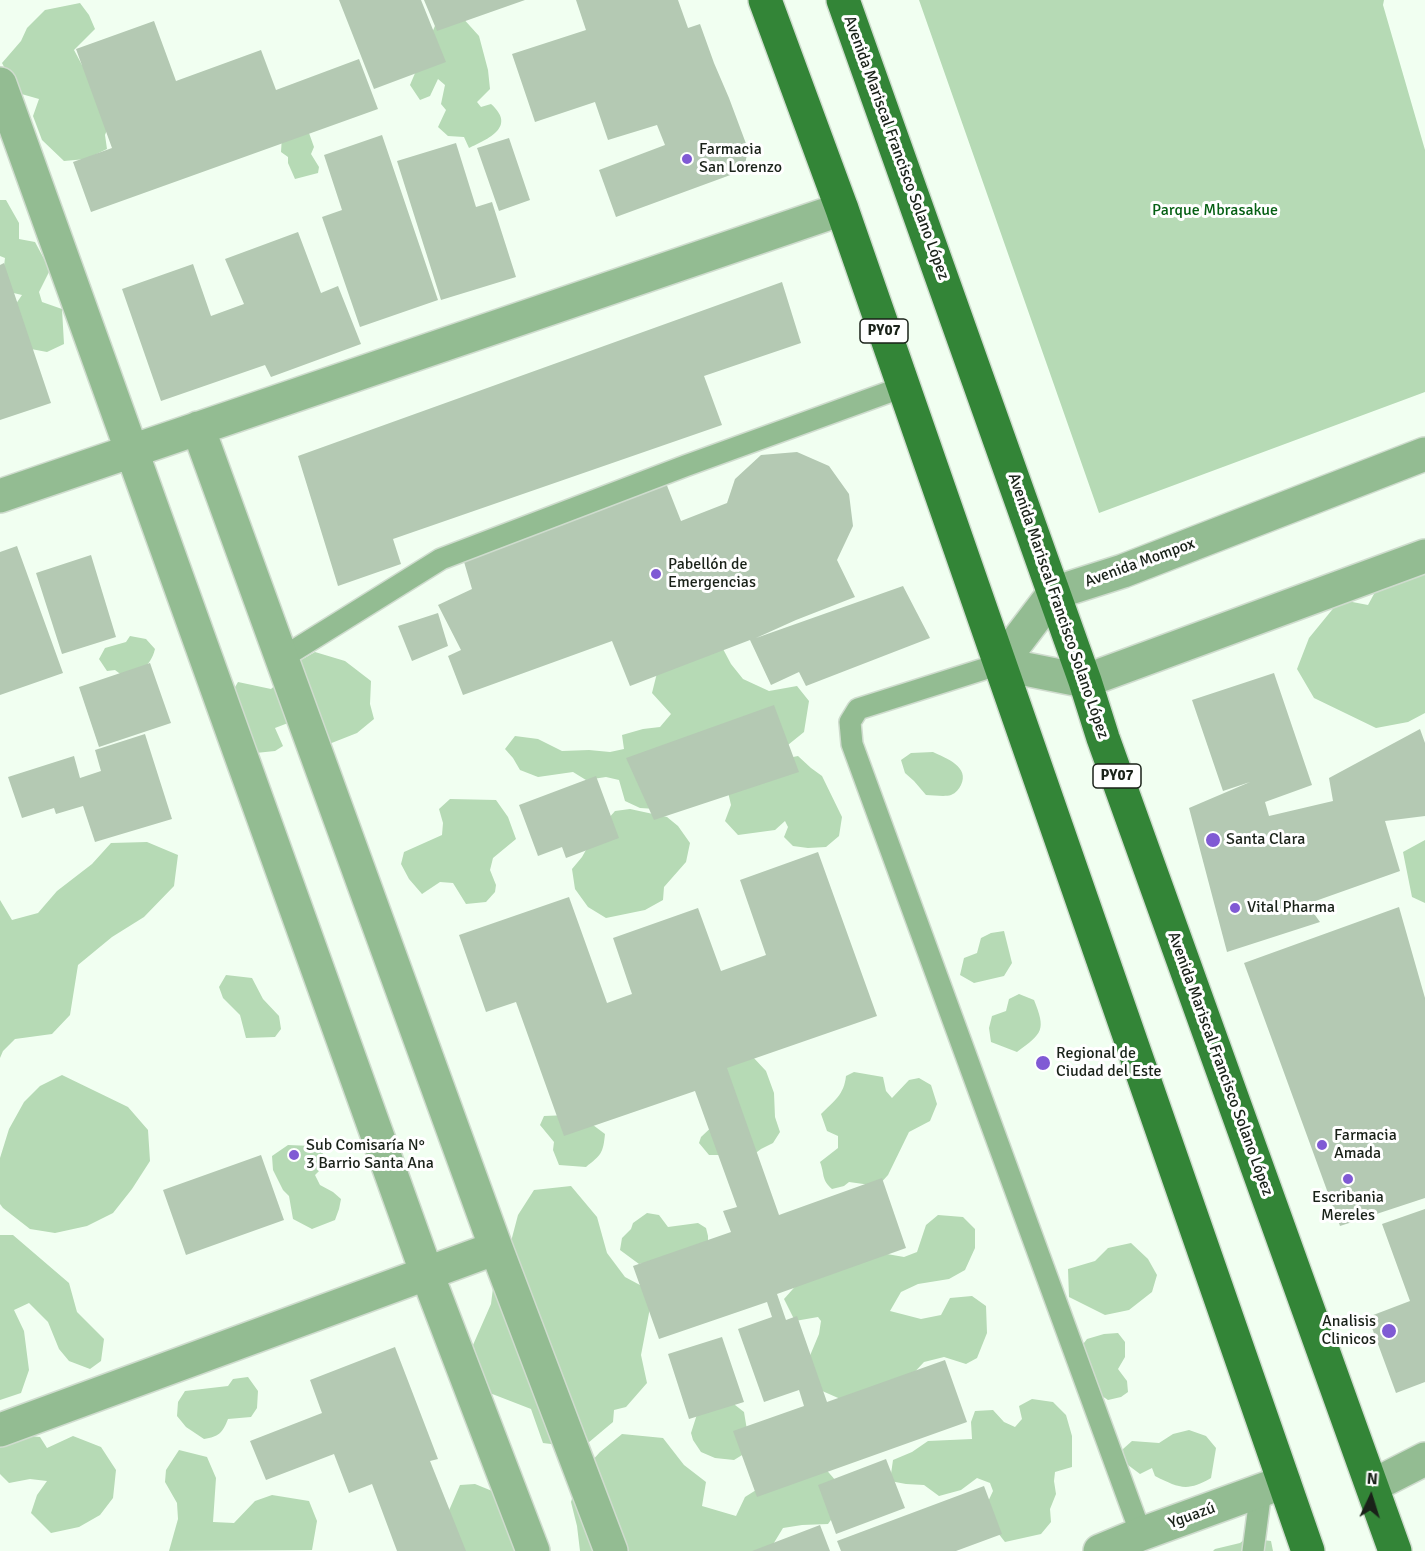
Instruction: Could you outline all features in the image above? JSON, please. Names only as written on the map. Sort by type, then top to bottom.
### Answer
[{"type":"main road","name":"PY07","points":[[765,0],[842,209],[1000,664],[1272,1486],[1308,1551]]},
{"type":"main road","name":"Avenida Mariscal Francisco Solano López","points":[[843,0],[1085,681],[1107,750],[1395,1551]]},
{"type":"street","points":[[0,84],[427,1274],[533,1551]]},
{"type":"street","points":[[0,496],[842,209]]},
{"type":"street","points":[[198,428],[496,1248],[611,1551]]},
{"type":"street","name":"Avenida Mompox","points":[[1054,593],[1123,571],[1425,454]]},
{"type":"street","points":[[1054,593],[1000,664],[1085,681],[1425,556]]},
{"type":"street","points":[[0,1430],[496,1248]]},
{"type":"street","points":[[1372,1486],[1425,1459]]},
{"type":"street","name":"Yguazú","points":[[1100,1551],[1272,1486]]},
{"type":"lane","points":[[282,657],[441,559],[685,466],[903,387]]},
{"type":"lane","points":[[1000,664],[858,709],[850,722],[852,744],[1141,1534]]},
{"type":"lane","points":[[1253,1551],[1272,1486]]},
{"type":"green space","name":"Parque Mbrasakue","points":[[919,0],[1384,0],[1383,5],[1425,150],[1425,392],[1099,513]]},
{"type":"green space","points":[[80,3],[95,29],[74,50],[82,65],[115,109],[105,135],[107,149],[86,159],[64,161],[42,140],[33,116],[39,99],[18,93],[2,63],[21,41],[27,28],[45,10]]},
{"type":"green space","points":[[461,16],[479,36],[488,70],[490,89],[477,102],[481,107],[491,104],[501,119],[497,131],[484,141],[469,148],[464,137],[448,136],[438,127],[446,110],[441,104],[445,85],[438,79],[430,96],[420,100],[410,85],[437,21]]},
{"type":"green space","points":[[309,133],[314,147],[311,154],[319,167],[318,173],[295,179],[288,163],[288,157],[281,152],[282,136]]},
{"type":"green space","points":[[0,200],[6,200],[19,223],[19,239],[35,242],[50,270],[39,292],[42,302],[62,309],[64,344],[47,352],[15,346],[9,314],[22,295],[1,290],[5,258],[0,256]]},
{"type":"green space","points":[[1394,557],[1425,575],[1425,713],[1408,722],[1376,728],[1314,698],[1297,669],[1309,638],[1336,605],[1347,601],[1368,605]]},
{"type":"green space","points":[[714,632],[731,664],[743,679],[769,691],[797,686],[809,701],[804,732],[783,749],[672,810],[640,808],[625,801],[619,780],[606,777],[586,780],[573,772],[538,777],[520,770],[505,749],[515,736],[538,739],[562,751],[610,752],[624,749],[622,735],[660,727],[671,714],[652,693],[659,665]]},
{"type":"green space","points":[[130,636],[146,639],[155,649],[150,661],[139,670],[123,676],[115,670],[107,671],[99,659],[105,648],[126,642]]},
{"type":"green space","points":[[315,652],[345,661],[371,681],[370,704],[374,719],[357,733],[324,746],[288,723],[275,728],[283,746],[275,751],[246,754],[220,713],[238,682],[271,689],[301,660]]},
{"type":"green space","points":[[933,752],[960,768],[963,779],[961,785],[951,795],[926,795],[905,773],[901,760],[911,753]]},
{"type":"green space","points":[[798,756],[822,776],[842,817],[839,836],[826,847],[793,846],[784,837],[788,827],[785,821],[775,830],[738,835],[725,821],[731,805],[728,792],[783,759]]},
{"type":"green space","points":[[450,799],[496,800],[508,817],[516,839],[493,858],[490,870],[496,885],[495,892],[486,902],[466,904],[453,883],[440,882],[422,894],[409,879],[401,864],[404,852],[442,835],[443,823],[439,809]]},
{"type":"green space","points":[[630,809],[667,817],[678,826],[690,843],[686,862],[664,887],[663,900],[645,910],[606,918],[588,907],[575,889],[572,869],[595,834],[615,811]]},
{"type":"green space","points":[[1425,840],[1425,903],[1412,897],[1403,852]]},
{"type":"green space","points":[[147,842],[178,855],[174,886],[144,917],[112,937],[78,965],[70,1015],[52,1034],[15,1039],[3,1051],[0,1058],[0,900],[12,920],[38,913],[57,891],[92,864],[111,843]]},
{"type":"green space","points":[[1004,931],[1012,963],[1004,976],[974,983],[960,975],[964,958],[977,953],[981,938],[991,933]]},
{"type":"green space","points":[[226,975],[252,978],[263,999],[279,1016],[281,1029],[275,1037],[246,1038],[240,1015],[223,998],[219,987]]},
{"type":"green space","points":[[1019,994],[1034,1000],[1041,1025],[1037,1035],[1017,1052],[991,1042],[989,1028],[992,1016],[1006,1011],[1009,999]]},
{"type":"green space","points":[[752,1056],[766,1071],[774,1093],[775,1117],[780,1132],[773,1143],[745,1161],[733,1155],[709,1155],[699,1143],[701,1137],[718,1121],[727,1085],[726,1062]]},
{"type":"green space","points":[[854,1072],[883,1077],[886,1091],[892,1098],[909,1080],[919,1078],[931,1085],[937,1104],[930,1121],[909,1132],[888,1175],[878,1186],[849,1182],[832,1189],[825,1179],[820,1162],[838,1148],[838,1136],[827,1131],[821,1114],[841,1093],[846,1076]]},
{"type":"green space","points":[[62,1075],[128,1107],[148,1130],[150,1161],[113,1213],[87,1226],[55,1233],[30,1229],[0,1204],[0,1158],[9,1129],[24,1102],[40,1086]]},
{"type":"green space","points":[[569,1115],[589,1122],[605,1134],[600,1154],[586,1167],[559,1165],[553,1150],[554,1142],[540,1125],[544,1116]]},
{"type":"green space","points":[[288,1145],[312,1146],[325,1155],[324,1166],[315,1175],[320,1185],[341,1199],[335,1220],[312,1229],[293,1219],[289,1196],[283,1190],[273,1170],[272,1156]]},
{"type":"green space","points":[[571,1186],[597,1217],[607,1253],[625,1277],[653,1292],[641,1355],[647,1383],[626,1407],[614,1410],[613,1422],[582,1448],[543,1443],[531,1409],[482,1390],[478,1359],[473,1345],[491,1304],[494,1280],[509,1249],[518,1215],[534,1190]]},
{"type":"green space","points":[[647,1213],[659,1215],[668,1227],[698,1223],[706,1228],[708,1249],[639,1264],[620,1250],[622,1238],[631,1229],[633,1223]]},
{"type":"green space","points":[[938,1215],[963,1217],[975,1229],[975,1248],[965,1270],[949,1279],[918,1284],[901,1292],[890,1311],[921,1319],[941,1315],[950,1298],[972,1296],[986,1306],[987,1333],[977,1358],[966,1364],[944,1357],[924,1362],[910,1377],[845,1401],[820,1390],[809,1358],[819,1334],[821,1321],[818,1317],[795,1321],[784,1299],[800,1281],[870,1251],[904,1257],[917,1252],[926,1225]]},
{"type":"green space","points":[[0,1235],[13,1235],[69,1283],[77,1312],[104,1339],[101,1361],[90,1369],[69,1361],[59,1349],[48,1322],[29,1303],[14,1310],[24,1331],[29,1370],[21,1393],[0,1400]]},
{"type":"green space","points":[[1131,1243],[1148,1259],[1157,1275],[1152,1292],[1129,1310],[1105,1315],[1069,1297],[1068,1269],[1095,1261],[1108,1248]]},
{"type":"green space","points":[[1118,1333],[1125,1342],[1125,1357],[1118,1369],[1127,1381],[1128,1392],[1121,1397],[1108,1400],[1093,1390],[1080,1348],[1087,1339]]},
{"type":"green space","points":[[248,1377],[258,1391],[257,1408],[251,1417],[228,1419],[220,1433],[204,1439],[186,1427],[177,1416],[178,1402],[185,1391],[228,1386],[233,1379]]},
{"type":"green space","points":[[1032,1399],[1053,1402],[1066,1415],[1072,1436],[1072,1467],[1055,1472],[1056,1494],[1050,1509],[1051,1522],[1041,1534],[1005,1542],[994,1528],[986,1506],[993,1491],[990,1483],[977,1478],[961,1490],[939,1496],[924,1485],[890,1481],[893,1460],[912,1452],[928,1441],[972,1439],[971,1422],[975,1411],[993,1410],[1004,1422],[1015,1427],[1022,1419],[1019,1406]]},
{"type":"green space","points":[[730,1401],[744,1412],[748,1436],[747,1452],[734,1460],[715,1458],[701,1452],[691,1433],[699,1408]]},
{"type":"green space","points":[[1189,1430],[1206,1436],[1216,1448],[1211,1478],[1203,1482],[1189,1487],[1177,1486],[1155,1476],[1152,1468],[1140,1474],[1124,1462],[1123,1449],[1132,1441],[1159,1443],[1173,1434]]},
{"type":"green space","points":[[622,1434],[663,1438],[684,1465],[706,1482],[702,1506],[736,1516],[745,1497],[764,1485],[823,1466],[843,1489],[836,1513],[828,1524],[783,1528],[769,1551],[580,1551],[571,1502],[580,1474],[600,1452]]},
{"type":"green space","points":[[20,1435],[40,1437],[47,1448],[73,1436],[101,1447],[116,1470],[113,1498],[100,1515],[79,1527],[51,1533],[31,1513],[37,1495],[47,1481],[30,1479],[9,1483],[0,1474],[0,1444]]},
{"type":"green space","points":[[179,1450],[207,1457],[216,1478],[213,1522],[234,1523],[255,1501],[272,1495],[309,1501],[317,1521],[312,1550],[169,1551],[178,1519],[177,1503],[165,1482],[166,1470]]},
{"type":"green space","points":[[475,1484],[502,1495],[528,1551],[456,1551],[444,1522],[460,1485]]},
{"type":"green space","points":[[1246,1538],[1271,1541],[1273,1551],[1213,1551],[1240,1543]]},
{"type":"building","points":[[339,0],[421,0],[446,62],[374,89]]},
{"type":"building","points":[[424,0],[525,0],[437,31]]},
{"type":"building","points":[[576,0],[678,0],[688,28],[700,24],[729,98],[748,149],[744,170],[616,217],[599,170],[665,145],[657,125],[608,140],[595,102],[535,122],[512,54],[586,30]]},
{"type":"building","points":[[154,21],[176,81],[261,50],[276,90],[359,59],[378,109],[91,212],[73,162],[112,148],[76,49]]},
{"type":"building","points":[[382,135],[438,300],[360,327],[322,217],[342,210],[324,155]]},
{"type":"building","points":[[509,138],[530,200],[499,211],[477,148]]},
{"type":"building","points":[[456,143],[476,207],[492,202],[516,277],[441,300],[397,161]]},
{"type":"building","points":[[298,232],[321,293],[338,286],[361,344],[271,377],[265,365],[161,401],[122,289],[193,264],[211,316],[244,304],[225,259]]},
{"type":"building","points":[[4,263],[51,403],[0,420],[0,265]]},
{"type":"building","points":[[782,282],[801,343],[704,376],[722,425],[393,539],[401,564],[338,586],[298,456]]},
{"type":"building","name":"Pabellón de Emergencias","points":[[797,452],[829,466],[849,494],[853,526],[837,560],[855,597],[756,638],[903,586],[930,638],[806,686],[799,672],[771,685],[750,640],[630,686],[612,641],[463,695],[448,656],[461,650],[438,605],[472,589],[462,555],[666,483],[681,521],[727,503],[735,479],[761,455]]},
{"type":"building","points":[[17,546],[63,673],[0,695],[0,552]]},
{"type":"building","points":[[91,555],[116,637],[62,654],[36,573]]},
{"type":"building","points":[[438,613],[448,646],[412,661],[398,626]]},
{"type":"building","points":[[150,663],[171,723],[99,747],[79,687]]},
{"type":"building","points":[[1274,673],[1312,785],[1265,802],[1269,816],[1333,801],[1329,778],[1420,729],[1425,743],[1425,816],[1385,821],[1400,871],[1307,904],[1320,922],[1227,952],[1189,808],[1250,782],[1223,791],[1192,700]]},
{"type":"building","points":[[774,705],[799,772],[654,820],[626,758]]},
{"type":"building","points":[[145,734],[172,819],[95,842],[83,806],[56,814],[54,808],[22,818],[8,777],[74,756],[80,778],[101,771],[95,750]]},
{"type":"building","points":[[596,776],[619,838],[566,858],[562,847],[538,856],[519,805]]},
{"type":"building","points":[[818,852],[877,1016],[727,1068],[779,1215],[882,1178],[906,1248],[777,1294],[786,1320],[797,1316],[827,1402],[945,1360],[967,1422],[757,1497],[733,1431],[804,1406],[799,1390],[764,1402],[738,1329],[772,1317],[767,1302],[659,1339],[633,1266],[731,1232],[723,1211],[737,1207],[695,1091],[564,1136],[516,1002],[486,1012],[459,935],[569,897],[607,1003],[632,994],[613,938],[698,908],[721,971],[766,955],[740,880]]},
{"type":"building","points":[[1399,907],[1425,998],[1425,1198],[1340,1226],[1244,963]]},
{"type":"building","points":[[261,1155],[284,1220],[186,1255],[163,1190]]},
{"type":"building","points":[[1425,1209],[1425,1382],[1396,1393],[1368,1317],[1410,1301],[1382,1224]]},
{"type":"building","points":[[722,1337],[744,1402],[689,1419],[668,1354]]},
{"type":"building","points":[[395,1347],[438,1459],[430,1461],[466,1551],[397,1551],[372,1484],[349,1493],[334,1454],[266,1480],[250,1441],[322,1413],[310,1380]]},
{"type":"building","points":[[886,1459],[905,1508],[836,1534],[818,1485]]},
{"type":"building","points":[[984,1486],[1002,1534],[956,1551],[841,1551],[837,1541]]},
{"type":"building","points":[[820,1525],[830,1551],[752,1551]]},
{"type":"place","name":"Farmacia San Lorenzo","points":[[687,159]]},
{"type":"place","name":"Pabellón de Emergencias","points":[[656,574]]},
{"type":"place","name":"Santa Clara","points":[[1213,840]]},
{"type":"place","name":"Vital Pharma","points":[[1235,908]]},
{"type":"place","name":"Regional de Ciudad del Este","points":[[1043,1063]]},
{"type":"place","name":"Farmacia Amada","points":[[1322,1145]]},
{"type":"place","name":"Sub Comisaría N° 3 Barrio Santa Ana","points":[[294,1155]]},
{"type":"place","name":"Escribania Mereles","points":[[1348,1179]]},
{"type":"place","name":"Analisis Clinicos","points":[[1389,1331]]}]
